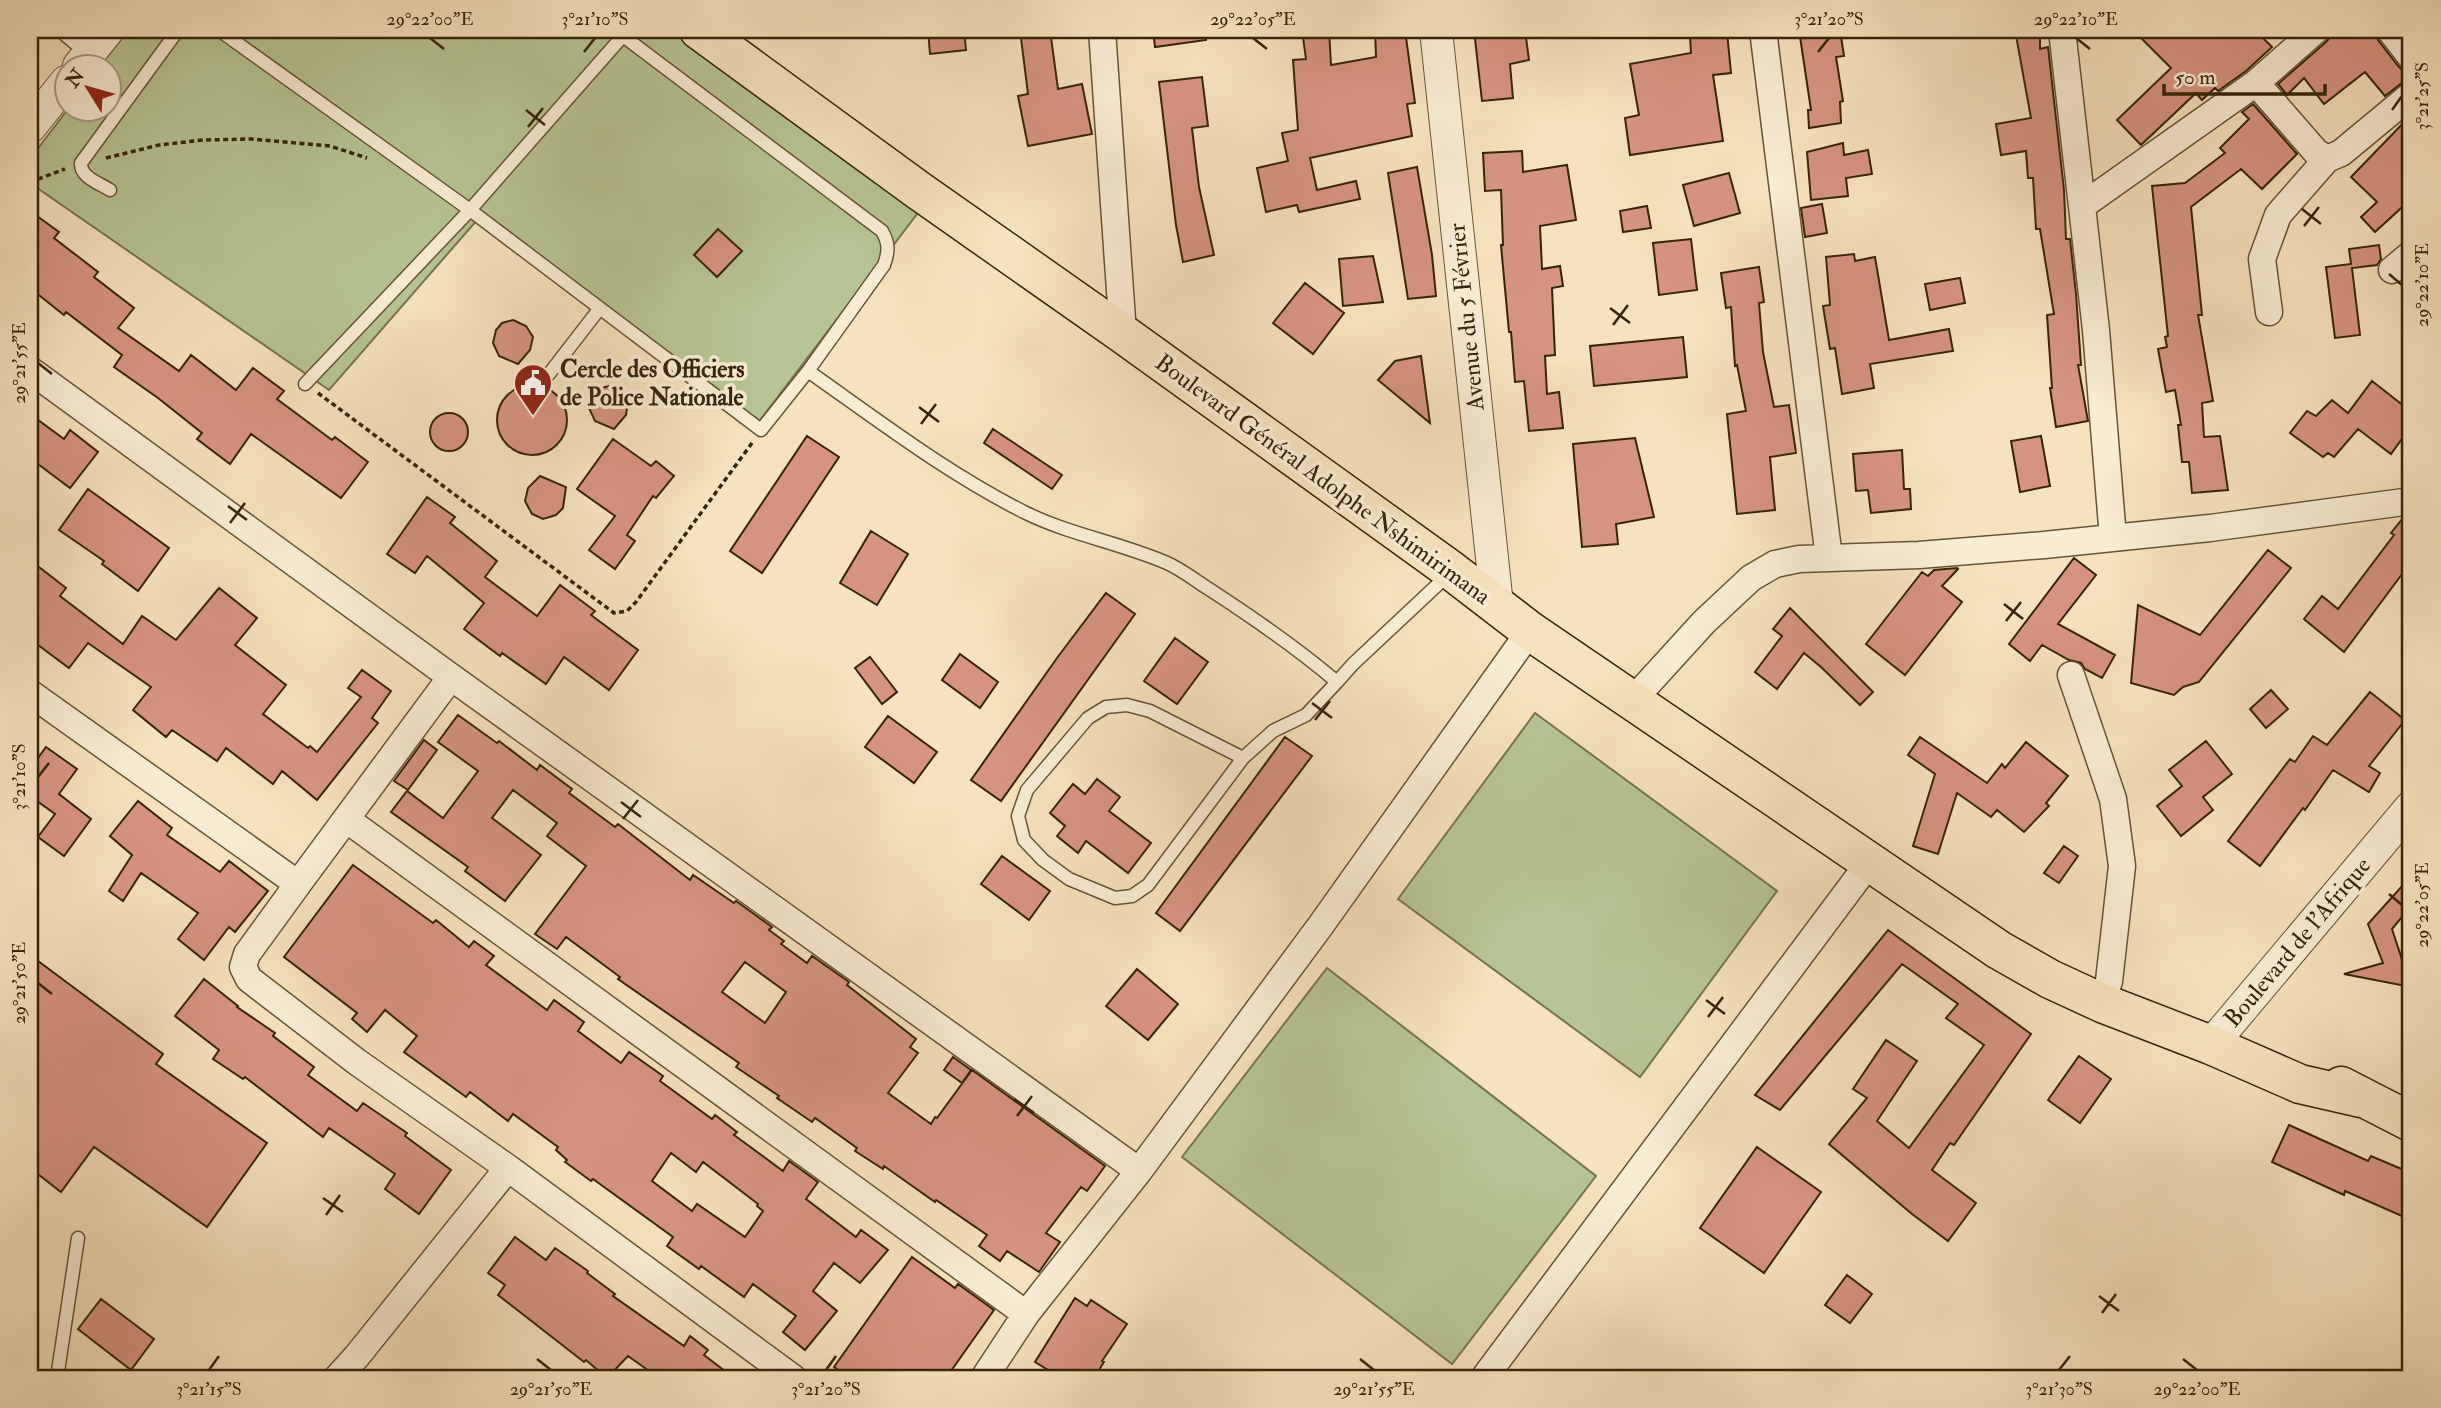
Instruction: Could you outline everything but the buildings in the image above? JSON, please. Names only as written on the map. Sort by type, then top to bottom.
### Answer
[{"type":"main road","name":"Boulevard Général Adolphe Nshimirimana","points":[[699,30],[918,190],[1452,571],[1530,631],[2010,956],[2050,979],[2106,992],[2218,1036],[2300,1084],[2361,1098],[2411,1122]]},
{"type":"street","points":[[1102,30],[1123,334]]},
{"type":"street","name":"Avenue du 5 Février","points":[[1436,30],[1497,605]]},
{"type":"street","points":[[1763,30],[1829,558]]},
{"type":"street","points":[[2062,30],[2096,330],[2113,538]]},
{"type":"street","points":[[2082,206],[2256,83],[2316,30]]},
{"type":"street","points":[[2390,30],[2411,57]]},
{"type":"street","points":[[2256,83],[2316,152],[2327,159]]},
{"type":"street","points":[[2269,312],[2262,259],[2278,215],[2327,159],[2341,153],[2411,95]]},
{"type":"street","points":[[30,127],[52,100]]},
{"type":"street","points":[[30,370],[451,677],[1139,1171]]},
{"type":"street","points":[[1632,701],[1704,622],[1751,579],[1775,564],[1800,559],[1919,555],[2113,538],[2411,501]]},
{"type":"street","points":[[984,1378],[1026,1314],[1139,1171],[1321,925],[1530,631]]},
{"type":"street","points":[[2071,675],[2113,799],[2122,866],[2106,992]]},
{"type":"street","points":[[451,677],[247,954],[243,967],[249,979],[357,1062],[508,1168],[793,1378]]},
{"type":"street","points":[[30,693],[298,884]]},
{"type":"street","name":"Boulevard de l'Afrique","points":[[2218,1036],[2411,807]]},
{"type":"street","points":[[345,819],[1026,1314]]},
{"type":"street","points":[[1484,1378],[1869,863]]},
{"type":"street","points":[[337,1378],[508,1168]]},
{"type":"lane","points":[[110,190],[85,175],[81,163],[178,30]]},
{"type":"lane","points":[[219,30],[470,210],[761,430],[884,265],[889,253],[887,240],[882,231],[625,33],[470,210],[305,384]]},
{"type":"lane","points":[[549,374],[600,308]]},
{"type":"lane","points":[[808,370],[966,481],[1029,514],[1078,533],[1120,544],[1170,565],[1242,611],[1337,682]]},
{"type":"lane","points":[[1243,758],[1150,711],[1127,705],[1106,707],[1088,718],[1027,790],[1018,816],[1024,840],[1043,860],[1069,879],[1115,898],[1132,896],[1147,886],[1243,758],[1273,731],[1307,715],[1353,663],[1452,571]]},
{"type":"lane","points":[[57,1378],[78,1238]]},
{"type":"path","points":[[30,182],[81,163],[159,145],[203,140],[251,139],[330,146],[378,161]]},
{"type":"path","points":[[305,384],[614,612],[627,611],[636,602],[761,430]]},
{"type":"green space","points":[[128,30],[693,30],[930,197],[758,423],[477,220],[329,390],[30,183],[30,159],[58,122],[122,122],[122,52],[111,52]]},
{"type":"green space","points":[[1535,713],[1777,891],[1640,1077],[1398,899]]},
{"type":"green space","points":[[1327,968],[1596,1176],[1452,1364],[1182,1157]]},
{"type":"place","name":"Cercle des Officiers de Police Nationale","points":[[533,417]]}]
